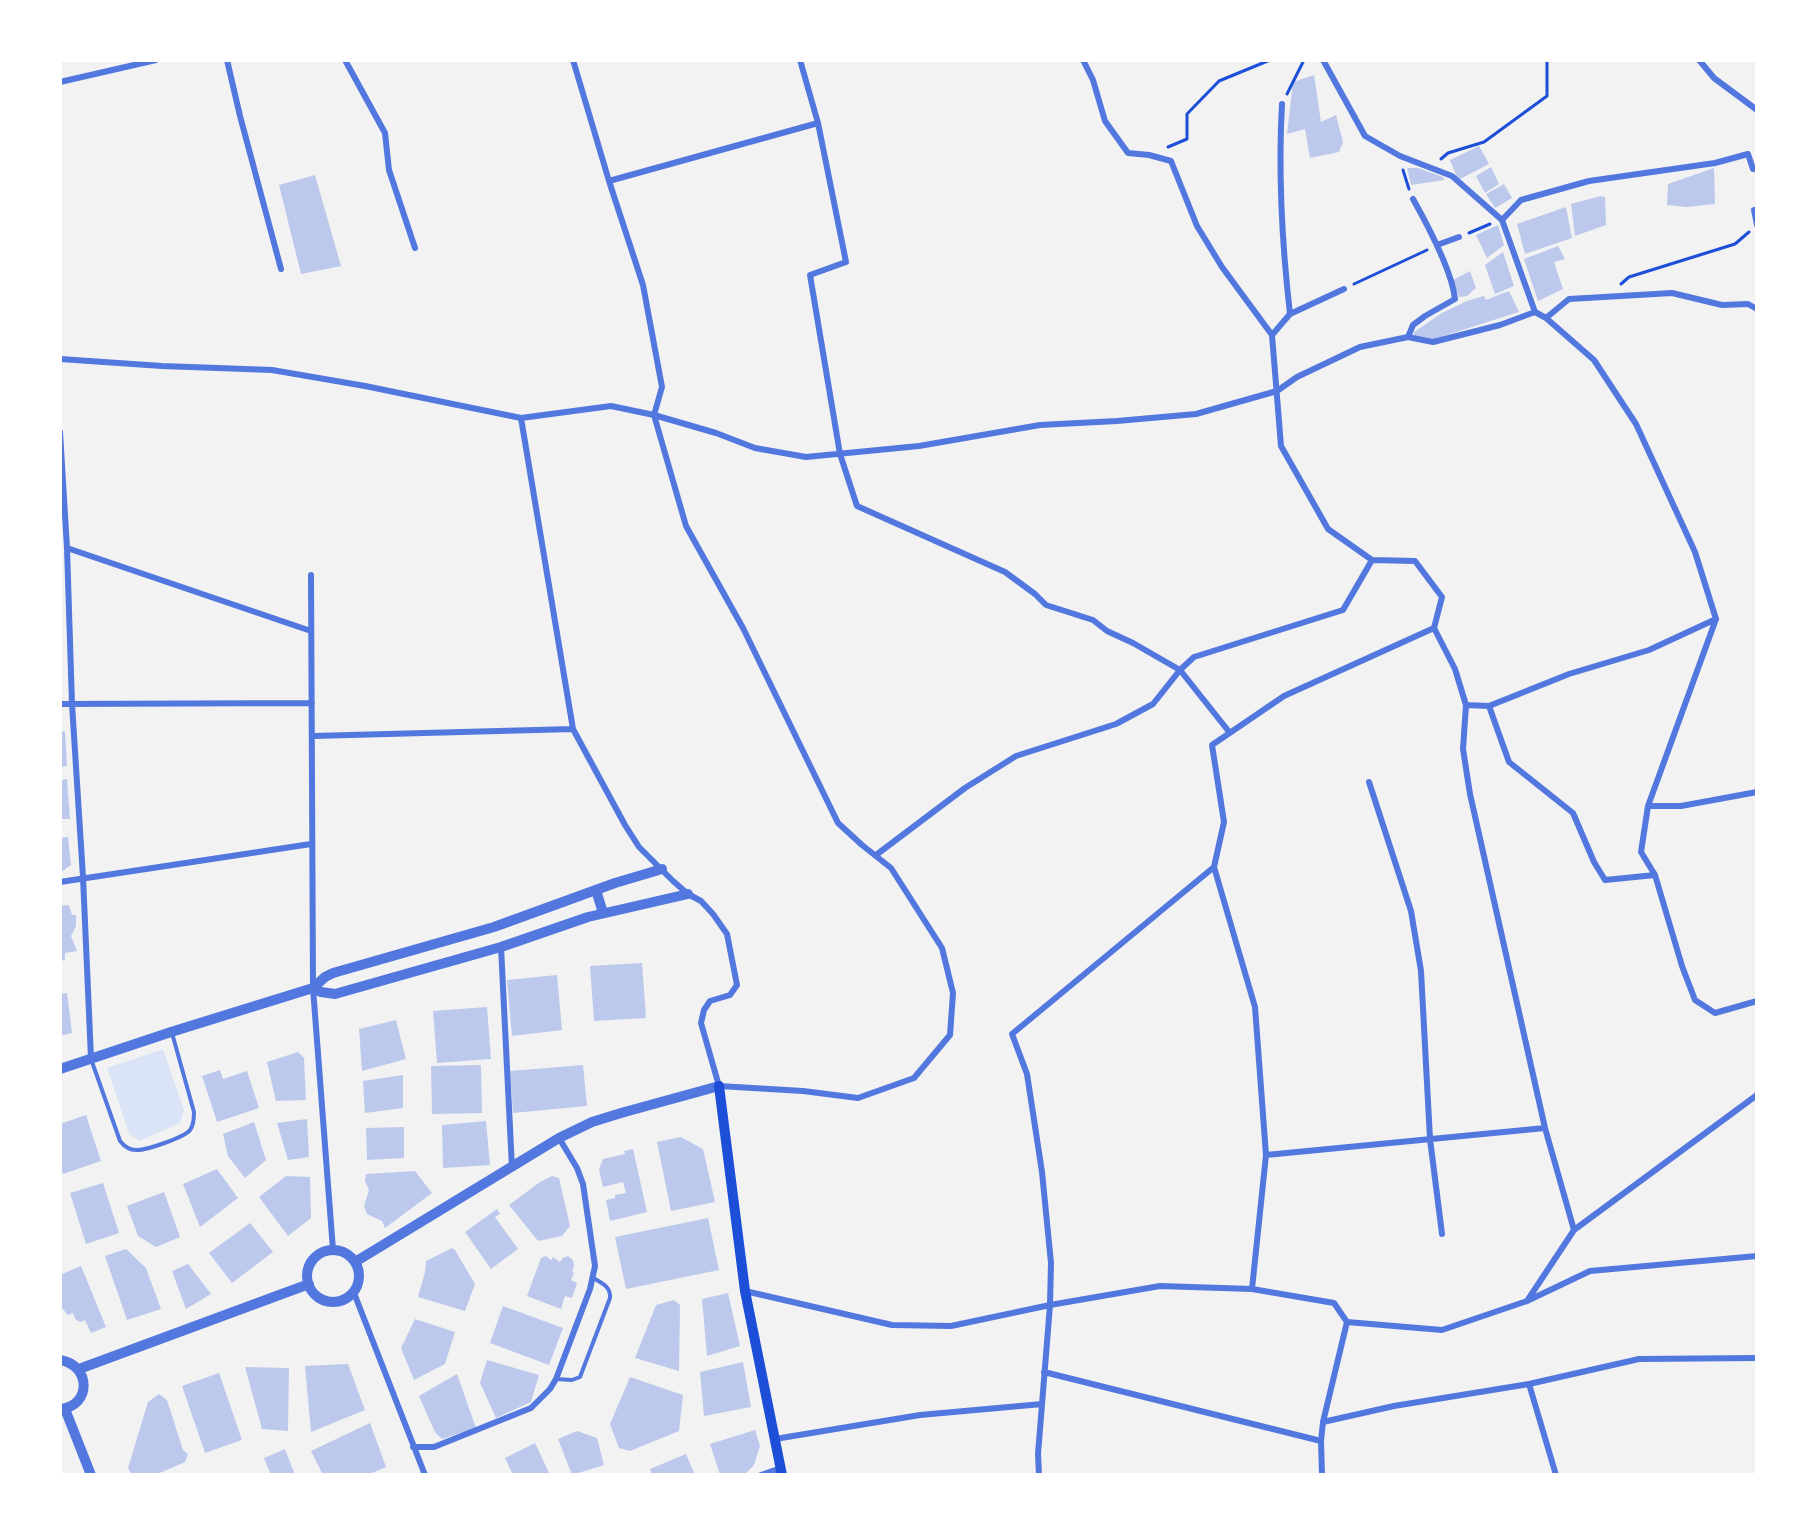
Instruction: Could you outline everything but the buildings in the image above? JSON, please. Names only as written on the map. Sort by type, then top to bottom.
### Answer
[{"type":"main road","points":[[719,1086],[745,1292],[782,1471]]},
{"type":"street","points":[[60,82],[156,60]]},
{"type":"street","points":[[227,60],[281,269]]},
{"type":"street","points":[[345,60],[385,133],[389,170],[414,248]]},
{"type":"street","points":[[355,1262],[559,1138],[592,1122],[719,1086],[803,1091],[858,1098],[914,1078],[950,1035],[953,993],[942,948],[891,868],[838,823],[743,628],[686,526],[654,415],[662,387],[643,285],[573,60]]},
{"type":"street","points":[[800,60],[818,123],[846,262],[810,275],[840,454],[858,506],[1005,573],[1035,594],[1046,605],[1092,620],[1107,631],[1180,670],[1230,733]]},
{"type":"street","points":[[1083,60],[1093,80],[1105,121],[1128,153],[1172,161],[1197,226],[1221,267],[1272,335],[1281,446],[1328,529],[1372,560],[1415,561],[1442,597],[1434,627],[1455,669],[1466,705],[1463,749],[1470,794],[1545,1128],[1574,1230]]},
{"type":"street","points":[[1323,60],[1365,136],[1400,156],[1452,176],[1502,220],[1535,312],[1546,318],[1594,360],[1636,424],[1695,552],[1716,619],[1648,806],[1641,852],[1655,875],[1695,1000],[1715,1013],[1757,1001]]},
{"type":"street","points":[[1698,60],[1714,78],[1757,110]]},
{"type":"street","points":[[1282,104],[1279,153],[1282,240],[1290,314]]},
{"type":"street","points":[[609,181],[818,123]]},
{"type":"street","points":[[1502,220],[1521,200],[1589,181],[1715,163],[1748,154],[1753,169],[1757,168]]},
{"type":"street","points":[[1408,337],[1413,325],[1455,299],[1454,290],[1437,245],[1413,199]]},
{"type":"street","points":[[1757,209],[1754,210],[1757,225]]},
{"type":"street","points":[[1437,245],[1459,237]]},
{"type":"street","points":[[1272,335],[1290,314],[1344,289]]},
{"type":"street","points":[[1546,318],[1569,298],[1672,293],[1722,305],[1748,304],[1757,309]]},
{"type":"street","points":[[60,359],[272,370],[365,386],[521,418],[611,406],[654,415],[716,433],[754,448],[806,457],[919,446],[1040,425],[1196,414],[1277,391],[1297,377],[1360,347],[1408,337],[1433,342],[1500,325],[1535,312]]},
{"type":"street","points":[[521,418],[573,729],[639,847],[688,894],[701,901],[727,934],[737,985],[730,995],[710,1001],[704,1010],[701,1023],[719,1086]]},
{"type":"street","points":[[60,432],[91,1058]]},
{"type":"street","points":[[67,548],[311,631]]},
{"type":"street","points":[[876,855],[965,788],[1017,756],[1116,724],[1153,704],[1180,670],[1194,657],[1343,610],[1372,560]]},
{"type":"street","points":[[311,575],[313,988],[333,1250]]},
{"type":"street","points":[[1466,705],[1489,706],[1569,674],[1649,650],[1716,619]]},
{"type":"street","points":[[1252,1289],[1266,1155],[1255,1007],[1214,867],[1224,822],[1212,745],[1284,696],[1434,627]]},
{"type":"street","points":[[60,704],[312,703]]},
{"type":"street","points":[[1489,706],[1509,762],[1572,813],[1594,862],[1605,880],[1655,875]]},
{"type":"street","points":[[313,736],[573,729]]},
{"type":"street","points":[[1369,782],[1411,911],[1422,971],[1430,1138],[1442,1234]]},
{"type":"street","points":[[1648,806],[1681,806],[1757,792]]},
{"type":"street","points":[[60,882],[312,843]]},
{"type":"street","points":[[1039,1475],[1038,1454],[1050,1305],[1051,1263],[1042,1172],[1027,1074],[1012,1034],[1214,867]]},
{"type":"street","points":[[60,1069],[313,988],[333,973],[494,927],[662,869]]},
{"type":"street","points":[[596,890],[603,913]]},
{"type":"street","points":[[313,988],[335,994],[501,947],[603,913],[688,894]]},
{"type":"street","points":[[501,947],[512,1167]]},
{"type":"street","points":[[1527,1301],[1574,1230],[1757,1095]]},
{"type":"street","points":[[1266,1155],[1545,1128]]},
{"type":"street","points":[[413,1447],[434,1447],[531,1408],[550,1389],[556,1379],[593,1278],[593,1251],[583,1184],[578,1168],[559,1138]]},
{"type":"street","points":[[333,1250],[342,1252],[355,1262],[359,1277],[358,1286],[354,1293],[346,1299],[329,1302],[313,1293],[308,1275],[310,1265],[316,1257],[333,1250]]},
{"type":"street","points":[[1347,1322],[1442,1330],[1527,1301],[1590,1271],[1757,1256]]},
{"type":"street","points":[[79,1369],[309,1284]]},
{"type":"street","points":[[745,1292],[892,1325],[951,1326],[1050,1305],[1160,1286],[1252,1289],[1334,1303],[1347,1322],[1323,1422],[1322,1475]]},
{"type":"street","points":[[354,1293],[425,1475]]},
{"type":"street","points":[[1323,1422],[1394,1406],[1529,1384],[1639,1359],[1757,1358]]},
{"type":"street","points":[[60,1360],[73,1364],[83,1377],[83,1393],[79,1400],[73,1406],[62,1409],[91,1475]]},
{"type":"street","points":[[1044,1372],[1321,1441]]},
{"type":"street","points":[[1529,1384],[1556,1475]]},
{"type":"street","points":[[775,1439],[920,1415],[1042,1404]]},
{"type":"street","points":[[761,1475],[782,1471]]},
{"type":"lane","points":[[91,1058],[120,1141],[133,1150],[152,1147],[184,1136],[191,1130],[194,1120],[194,1112],[171,1032]]},
{"type":"lane","points":[[556,1379],[572,1380],[580,1377],[610,1298],[606,1286],[593,1278]]},
{"type":"path","points":[[1149,155],[1187,139],[1187,114],[1219,81],[1270,60]]},
{"type":"path","points":[[1282,104],[1304,60]]},
{"type":"path","points":[[1431,168],[1448,153],[1484,141],[1547,96],[1547,60]]},
{"type":"path","points":[[1400,156],[1413,199]]},
{"type":"path","points":[[1459,237],[1502,220]]},
{"type":"path","points":[[1606,297],[1629,278],[1735,244],[1750,232]]},
{"type":"path","points":[[1344,289],[1437,245]]},
{"type":"shaded area","points":[[163,1049],[184,1110],[180,1123],[140,1141],[129,1134],[107,1068]]}]
